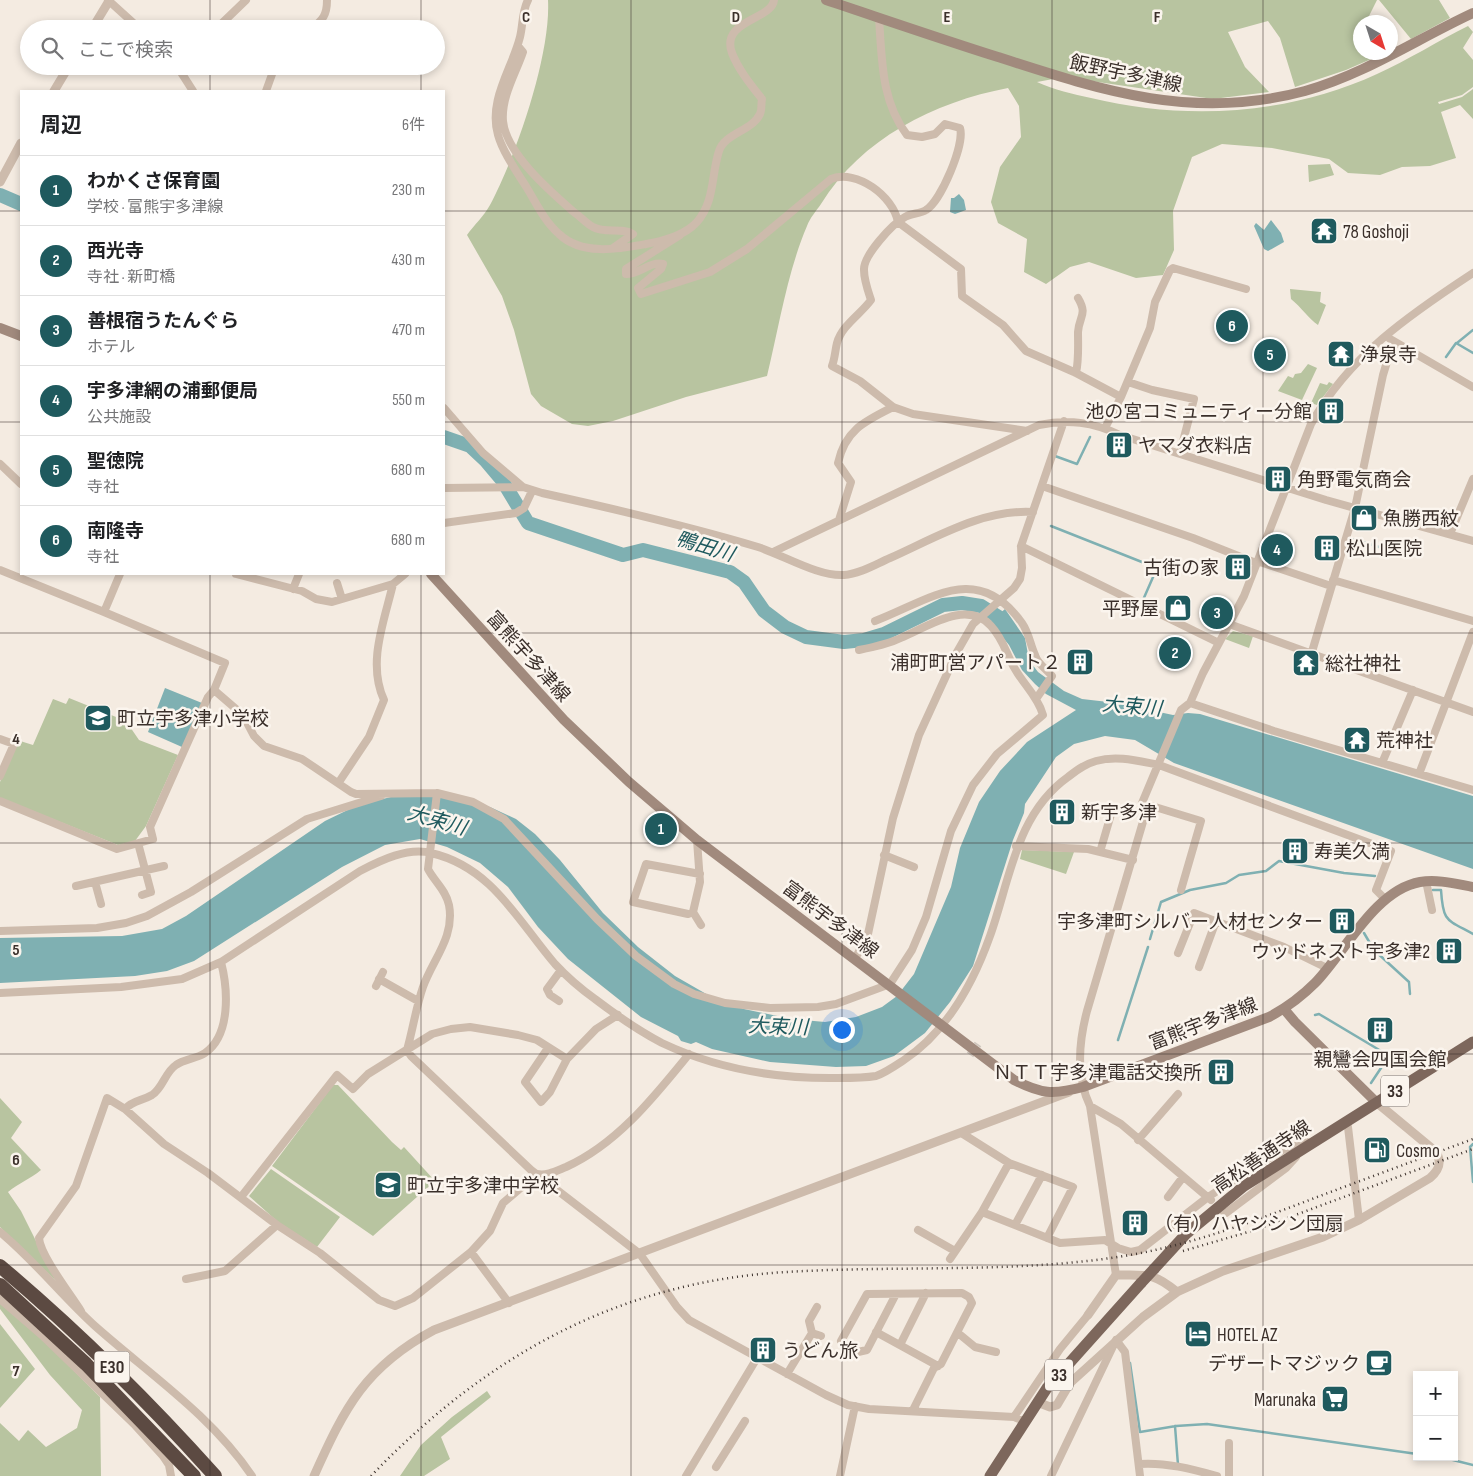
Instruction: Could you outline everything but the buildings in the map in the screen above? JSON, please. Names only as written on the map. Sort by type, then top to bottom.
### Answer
[{"type":"highway","name":"E30","points":[[0,1266],[97,1352],[181,1438],[215,1476]]},
{"type":"highway","name":"E30","points":[[0,1286],[93,1370],[194,1476]]},
{"type":"main road","name":"飯野宇多津線","points":[[826,0],[1058,77],[1156,101],[1197,104],[1253,101],[1307,90],[1370,66],[1473,13]]},
{"type":"main road","points":[[0,328],[20,336]]},
{"type":"main road","name":"富熊宇多津線","points":[[432,575],[593,750],[698,840],[1014,1080],[1038,1092],[1064,1092],[1082,1087],[1238,1030],[1284,1009],[1314,983],[1385,899],[1408,885],[1426,881]]},
{"type":"main road","points":[[1426,881],[1473,886]]},
{"type":"main road","points":[[1284,1009],[1376,1102]]},
{"type":"main road","name":"高松善通寺線","points":[[990,1476],[1019,1419],[1037,1402],[1047,1388],[1186,1234],[1225,1200],[1303,1147],[1473,1042]]},
{"type":"street","points":[[97,20],[108,0],[130,20]]},
{"type":"street","points":[[225,20],[246,0]]},
{"type":"street","points":[[322,20],[327,12],[327,0]]},
{"type":"street","points":[[528,0],[518,46],[499,92],[496,113],[498,135],[544,215],[560,235],[579,245],[610,251],[680,235]]},
{"type":"street","points":[[774,0],[773,5],[768,10],[747,20],[734,33],[730,42],[731,52],[762,99],[760,114],[747,128],[731,136],[719,149],[710,202],[696,223],[626,269],[626,274],[633,274],[653,263],[663,264],[661,269],[638,288],[641,294],[710,272],[746,248],[832,179],[841,175],[851,177],[882,192],[896,212],[898,222],[961,269],[962,296],[1003,325],[1026,351],[1076,373],[1121,396]]},
{"type":"street","points":[[879,18],[884,88],[899,124],[907,135],[922,137],[935,134],[945,124],[960,128],[962,134],[956,156],[943,187],[932,205],[925,211],[906,216],[898,222],[868,256],[863,269],[871,300],[848,324],[837,342],[832,366],[860,381],[893,407],[913,414],[1027,431]]},
{"type":"street","points":[[518,46],[523,52],[510,84],[503,122],[510,140],[521,159],[545,186],[594,228],[616,231],[627,230],[633,234],[610,251]]},
{"type":"street","points":[[55,90],[64,75]]},
{"type":"street","points":[[183,75],[192,90]]},
{"type":"street","points":[[266,90],[272,75]]},
{"type":"street","points":[[0,182],[20,145]]},
{"type":"street","points":[[1105,428],[1128,382],[1154,316],[1155,302],[1170,270],[1173,268],[1246,289]]},
{"type":"street","points":[[437,794],[428,869],[433,879],[441,887],[448,904],[450,922],[446,939],[424,984],[418,1001],[407,1050],[411,1056],[537,1174],[640,1254],[689,1320],[826,1395],[855,1406],[1019,1419],[1060,1349],[1088,1315],[1116,1274],[1090,1106],[1082,1087],[1082,1030],[1146,815],[1142,803],[1181,710],[1190,703],[1203,673],[1244,596],[1311,424],[1320,408],[1352,366],[1390,339],[1406,319],[1473,273]]},
{"type":"street","points":[[1076,373],[1079,356],[1078,330],[1084,316],[1078,298]]},
{"type":"street","points":[[1390,339],[1473,387]]},
{"type":"street","points":[[1311,655],[1355,508],[1390,339]]},
{"type":"street","points":[[1128,382],[1194,400],[1180,453]]},
{"type":"street","points":[[839,520],[851,482],[838,463],[848,436],[868,419],[893,407]]},
{"type":"street","points":[[445,409],[483,453],[507,476],[532,491],[676,523],[773,552],[829,574],[845,575],[866,569],[932,537],[967,523],[1017,511],[1033,512]]},
{"type":"street","points":[[855,959],[868,934],[884,855],[919,735],[957,652],[973,624],[1020,579],[1022,568],[1021,546],[1064,421]]},
{"type":"street","points":[[773,552],[1039,425],[1064,421],[1080,422],[1105,428],[1120,435],[1287,488],[1473,541]]},
{"type":"street","points":[[0,464],[20,483]]},
{"type":"street","points":[[1450,534],[1473,479]]},
{"type":"street","points":[[445,488],[512,488],[523,486]]},
{"type":"street","points":[[1042,486],[1257,562],[1473,621]]},
{"type":"street","points":[[445,523],[516,513],[524,508],[532,491]]},
{"type":"street","points":[[1021,546],[1220,643]]},
{"type":"street","points":[[0,570],[225,663],[150,827],[153,839],[117,849],[0,801]]},
{"type":"street","points":[[104,612],[120,575]]},
{"type":"street","points":[[240,575],[293,588],[316,599],[332,602],[393,584],[404,575]]},
{"type":"street","points":[[293,588],[299,575]]},
{"type":"street","points":[[337,583],[342,599]]},
{"type":"street","points":[[339,782],[369,737],[384,700],[377,685],[375,664],[393,584]]},
{"type":"street","points":[[875,621],[945,591],[977,590],[1001,599],[1022,623],[1030,637],[1035,657],[1052,676],[1036,699]]},
{"type":"street","points":[[214,690],[243,715],[254,736],[264,746],[302,758],[356,794],[437,794],[473,802],[504,819],[597,919],[636,956],[674,984],[694,994],[725,1003],[747,1006],[818,1007],[836,1004],[891,985],[912,950],[926,917],[951,831],[973,785],[997,754],[1043,715],[1036,699],[1015,669],[1004,642],[990,624],[980,618],[963,615],[949,616],[884,645],[859,650]]},
{"type":"street","points":[[1229,624],[1473,712]]},
{"type":"street","points":[[1419,774],[1473,632]]},
{"type":"street","points":[[1382,763],[1413,690]]},
{"type":"street","points":[[1190,703],[1473,790]]},
{"type":"street","points":[[0,738],[14,744],[0,776]]},
{"type":"street","points":[[0,992],[159,984],[182,980],[221,962],[360,870],[382,860],[413,852],[430,850],[486,879],[560,970],[618,1015],[661,1042],[689,1054],[738,1069],[783,1076],[837,1078],[877,1076],[912,1055],[941,1024],[972,978],[990,937],[1016,846],[1049,793],[1081,767],[1095,761],[1117,758],[1159,765],[1391,851],[1376,890],[1385,899]]},
{"type":"street","points":[[0,931],[97,928],[126,923],[147,916],[191,892],[307,818],[389,794]]},
{"type":"street","points":[[1142,803],[1202,821],[1181,890]]},
{"type":"street","points":[[1100,852],[1112,811]]},
{"type":"street","points":[[698,840],[700,882],[693,912],[701,924]]},
{"type":"street","points":[[138,843],[151,892],[142,895]]},
{"type":"street","points":[[1016,846],[1074,848],[1133,860]]},
{"type":"street","points":[[884,855],[914,868]]},
{"type":"street","points":[[693,912],[688,914],[633,902],[646,864],[700,874]]},
{"type":"street","points":[[76,886],[164,866]]},
{"type":"street","points":[[1426,881],[1432,910]]},
{"type":"street","points":[[95,882],[101,904]]},
{"type":"street","points":[[1178,953],[1194,913],[1284,947],[1327,968]]},
{"type":"street","points":[[1199,967],[1216,921]]},
{"type":"street","points":[[125,1109],[130,1103],[154,1094],[176,1065],[195,1058],[213,1045],[220,1028],[225,1003],[225,979],[221,962]]},
{"type":"street","points":[[559,1001],[550,995],[547,989],[560,970]]},
{"type":"street","points":[[380,979],[418,1001]]},
{"type":"street","points":[[548,1048],[524,1082],[541,1102],[550,1092],[567,1059],[596,1029],[618,1015]]},
{"type":"street","points":[[241,1197],[337,1075],[353,1089],[368,1074],[432,1034],[470,1027],[537,1040],[567,1059]]},
{"type":"street","points":[[537,1174],[545,1176],[591,1154],[608,1142],[654,1096],[689,1054]]},
{"type":"street","points":[[314,1476],[345,1413],[373,1373],[406,1347],[431,1332],[963,1134],[1082,1087]]},
{"type":"street","points":[[1138,1140],[1162,1117],[1178,1094]]},
{"type":"street","points":[[81,1311],[45,1255],[39,1238],[76,1186],[107,1098],[125,1109],[164,1144],[241,1197],[276,1225],[320,1252],[379,1300],[395,1306],[413,1298],[471,1252],[490,1231],[503,1203],[537,1174]]},
{"type":"street","points":[[1037,1402],[1050,1407],[1057,1405],[1070,1383],[1116,1340],[1177,1292],[1223,1271],[1323,1237],[1359,1220],[1436,1173],[1440,1164],[1439,1157],[1435,1152],[1376,1102]]},
{"type":"street","points":[[1090,1106],[1105,1113],[1210,1198]]},
{"type":"street","points":[[1346,1121],[1359,1220]]},
{"type":"street","points":[[963,1134],[1008,1163],[1074,1187],[1047,1238]]},
{"type":"street","points":[[982,1212],[1060,1243],[1105,1240],[1118,1248],[1131,1252],[1140,1250],[1264,1160],[1283,1150],[1316,1139]]},
{"type":"street","points":[[1223,1211],[1226,1213],[1286,1168],[1303,1147]]},
{"type":"street","points":[[950,1259],[982,1212],[1008,1163]]},
{"type":"street","points":[[1015,1225],[1042,1175]]},
{"type":"street","points":[[1168,1197],[1183,1177]]},
{"type":"street","points":[[186,1279],[224,1271],[276,1225]]},
{"type":"street","points":[[918,1230],[955,1251]]},
{"type":"street","points":[[0,1234],[81,1311],[94,1326],[198,1414],[252,1476]]},
{"type":"street","points":[[471,1252],[509,1303]]},
{"type":"street","points":[[1116,1274],[1150,1275],[1158,1278],[1177,1292]]},
{"type":"street","points":[[896,1294],[867,1350],[858,1352],[841,1341],[867,1294],[962,1292],[969,1297],[972,1303],[958,1333],[938,1366],[934,1368],[913,1410]]},
{"type":"street","points":[[900,1346],[926,1293]]},
{"type":"street","points":[[0,1299],[51,1344],[134,1424],[163,1456],[169,1465],[171,1476]]},
{"type":"street","points":[[787,1374],[812,1333],[809,1321],[817,1307]]},
{"type":"street","points":[[876,1332],[938,1366]]},
{"type":"street","points":[[812,1333],[821,1336]]},
{"type":"street","points":[[958,1333],[975,1347],[996,1352]]},
{"type":"street","points":[[1116,1340],[1125,1352],[1140,1476]]},
{"type":"street","points":[[1051,1476],[1116,1340]]},
{"type":"street","points":[[984,1358],[986,1349]]},
{"type":"street","points":[[686,1476],[757,1358]]},
{"type":"street","points":[[840,1476],[855,1406]]},
{"type":"street","points":[[716,1467],[728,1456],[745,1421]]},
{"type":"street","points":[[1229,1443],[1229,1475]]},
{"type":"street","points":[[1139,1464],[1150,1463],[1190,1469],[1216,1476]]},
{"type":"street","points":[[1190,1469],[1204,1476]]},
{"type":"green space","points":[[548,0],[1377,0],[1370,15],[1353,15],[1353,60],[1369,60],[1346,70],[1295,87],[1280,38],[1268,21],[1228,32],[1245,67],[1269,92],[1213,99],[1064,77],[1037,82],[1057,90],[1091,98],[1163,110],[1236,110],[1272,106],[1343,88],[1400,63],[1468,26],[1473,32],[1463,48],[1473,60],[1473,87],[1462,95],[1438,102],[1439,104],[1462,97],[1473,89],[1473,119],[1460,105],[1441,112],[1456,158],[1430,166],[1402,167],[1380,175],[1348,173],[1329,159],[1272,148],[1222,144],[1192,157],[1173,211],[1174,250],[1163,275],[1136,278],[1089,262],[1070,267],[1046,284],[1024,272],[1027,239],[998,223],[991,202],[1000,167],[1021,137],[1019,106],[1008,88],[980,94],[953,103],[902,127],[878,142],[837,181],[813,215],[794,262],[767,376],[686,397],[613,421],[588,426],[572,424],[541,406],[531,394],[514,330],[502,296],[467,235],[490,205],[521,133],[538,76],[547,23]]},
{"type":"green space","points":[[1379,0],[1439,0],[1450,18],[1411,39],[1398,23],[1398,15],[1391,15]]},
{"type":"green space","points":[[1330,164],[1334,175],[1309,182],[1308,165]]},
{"type":"green space","points":[[1290,289],[1321,292],[1320,302],[1326,305],[1318,325],[1291,299]]},
{"type":"green space","points":[[1308,364],[1317,368],[1302,400],[1278,391],[1288,376],[1293,378],[1295,374],[1301,373]]},
{"type":"green space","points":[[1329,382],[1333,384],[1317,405],[1311,403],[1320,383],[1327,385]]},
{"type":"green space","points":[[1233,631],[1253,636],[1249,648],[1225,639]]},
{"type":"green space","points":[[69,698],[126,721],[139,740],[178,755],[146,826],[135,841],[118,845],[0,798],[0,782],[17,740],[33,745],[53,699],[66,704]]},
{"type":"green space","points":[[1022,850],[1074,852],[1066,874],[1020,859]]},
{"type":"green space","points":[[333,1085],[338,1085],[401,1150],[404,1147],[435,1181],[373,1236],[272,1166]]},
{"type":"green space","points":[[0,1098],[22,1122],[11,1138],[41,1170],[8,1192],[21,1211],[56,1281],[0,1227]]},
{"type":"green space","points":[[271,1169],[340,1217],[317,1247],[278,1222],[249,1196]]},
{"type":"green space","points":[[0,1303],[44,1341],[100,1397],[101,1476],[0,1476],[0,1423],[19,1441],[28,1430],[46,1447],[77,1428],[82,1410],[50,1375],[0,1309]]},
{"type":"green space","points":[[0,1324],[35,1369],[0,1408]]},
{"type":"green space","points":[[487,1391],[491,1397],[441,1437],[450,1459],[424,1476],[400,1476],[421,1445],[452,1417]]},
{"type":"water","points":[[959,194],[964,200],[966,210],[955,214],[950,212],[951,198]]},
{"type":"water","points":[[1271,220],[1281,233],[1284,242],[1268,251],[1264,249],[1254,226],[1256,223],[1264,230]]},
{"type":"water","name":"大束川","points":[[1005,609],[1025,638],[1029,660],[1038,672],[1064,691],[1082,699],[1117,703],[1173,715],[1200,714],[1473,796],[1473,869],[1174,763],[1135,740],[1105,736],[1074,744],[1056,757],[1025,804],[1024,813],[1013,840],[973,966],[950,1002],[925,1033],[894,1056],[866,1066],[836,1067],[770,1062],[712,1049],[696,1042],[691,1044],[681,1041],[678,1036],[641,1017],[568,959],[538,927],[508,887],[480,863],[447,847],[420,839],[385,845],[342,867],[194,961],[167,971],[135,976],[0,983],[0,938],[122,936],[162,929],[186,916],[325,821],[358,805],[395,796],[425,793],[490,807],[516,819],[535,834],[560,860],[603,913],[638,947],[675,976],[708,995],[744,1009],[792,1019],[825,1022],[856,1017],[882,1007],[897,996],[914,974],[951,887],[960,848],[979,802],[1000,771],[1027,742],[1076,710],[1046,694],[1022,670],[1009,645],[990,622]]},
{"type":"water","points":[[165,688],[202,703],[182,747],[148,732]]},
{"type":"waterway","name":"鴨田川","points":[[0,195],[20,204]]},
{"type":"waterway","points":[[1457,343],[1473,330]]},
{"type":"waterway","points":[[1446,357],[1456,343],[1473,353]]},
{"type":"waterway","name":"鴨田川","points":[[445,437],[470,446],[486,461],[502,480],[528,523],[623,555],[643,550],[730,572],[744,582],[764,611],[785,627],[806,637],[844,642],[864,640],[884,634],[943,605],[962,603],[981,606],[1000,618],[1009,629]]},
{"type":"waterway","points":[[1055,456],[1077,464],[1090,437]]},
{"type":"waterway","points":[[1051,526],[1157,568],[1143,600]]},
{"type":"waterway","points":[[1348,538],[1393,551],[1396,540],[1414,545]]},
{"type":"waterway","points":[[1150,939],[1161,902],[1190,890],[1226,883],[1239,875],[1266,871],[1279,861],[1344,873],[1375,876]]},
{"type":"waterway","points":[[1433,890],[1441,890],[1443,908],[1448,918],[1473,934]]},
{"type":"waterway","points":[[1364,933],[1374,950],[1409,982],[1410,994]]},
{"type":"waterway","points":[[1118,1040],[1148,947]]},
{"type":"waterway","points":[[1315,1015],[1319,1014],[1381,1051],[1385,1062],[1371,1083]]},
{"type":"waterway","points":[[1473,1144],[1470,1147],[1473,1182]]},
{"type":"waterway","points":[[1130,1363],[1140,1432],[1176,1426],[1207,1424],[1413,1453]]},
{"type":"waterway","points":[[1175,1426],[1178,1465]]},
{"type":"waterway","points":[[1457,1461],[1473,1465]]},
{"type":"tunnel","points":[[970,1055],[978,1044]]},
{"type":"railway","points":[[371,1476],[415,1433],[461,1395],[509,1361],[559,1333],[611,1309],[666,1291],[725,1279],[786,1272],[1045,1265],[1130,1255],[1177,1245],[1245,1224],[1473,1139]]},
{"type":"railway","points":[[1183,1251],[1255,1230],[1473,1149]]},
{"type":"place","name":"78 Goshoji","points":[[1324,231]]},
{"type":"place","name":"南隆寺","points":[[1232,326]]},
{"type":"place","name":"浄泉寺","points":[[1341,354]]},
{"type":"place","name":"聖徳院","points":[[1270,355]]},
{"type":"place","name":"池の宮コミュニティー分館","points":[[1331,411]]},
{"type":"place","name":"ヤマダ衣料店","points":[[1119,445]]},
{"type":"place","name":"角野電気商会","points":[[1278,479]]},
{"type":"place","name":"魚勝西紋","points":[[1364,518]]},
{"type":"place","name":"松山医院","points":[[1327,548]]},
{"type":"place","name":"宇多津網の浦郵便局","points":[[1277,550]]},
{"type":"place","name":"古街の家","points":[[1238,567]]},
{"type":"place","name":"平野屋","points":[[1178,608]]},
{"type":"place","name":"善根宿うたんぐら","points":[[1217,613]]},
{"type":"place","name":"西光寺","points":[[1175,653]]},
{"type":"place","name":"浦町町営アパート２","points":[[1080,662]]},
{"type":"place","name":"総社神社","points":[[1306,663]]},
{"type":"place","name":"町立宇多津小学校","points":[[98,718]]},
{"type":"place","name":"荒神社","points":[[1357,740]]},
{"type":"place","name":"新宇多津","points":[[1062,812]]},
{"type":"place","name":"わかくさ保育園","points":[[661,829]]},
{"type":"place","name":"寿美久満","points":[[1295,851]]},
{"type":"place","name":"宇多津町シルバー人材センター","points":[[1342,921]]},
{"type":"place","name":"ウッドネスト宇多津2","points":[[1449,951]]},
{"type":"place","name":"親鸞会四国会館","points":[[1380,1030]]},
{"type":"place","name":"ＮＴＴ宇多津電話交換所","points":[[1221,1072]]},
{"type":"place","name":"Cosmo","points":[[1377,1150]]},
{"type":"place","name":"町立宇多津中学校","points":[[388,1185]]},
{"type":"place","name":"（有）ハヤシシン団扇","points":[[1135,1223]]},
{"type":"place","name":"HOTEL AZ","points":[[1198,1334]]},
{"type":"place","name":"うどん旅","points":[[763,1350]]},
{"type":"place","name":"デザートマジック","points":[[1379,1363]]},
{"type":"place","name":"Marunaka","points":[[1335,1399]]}]
